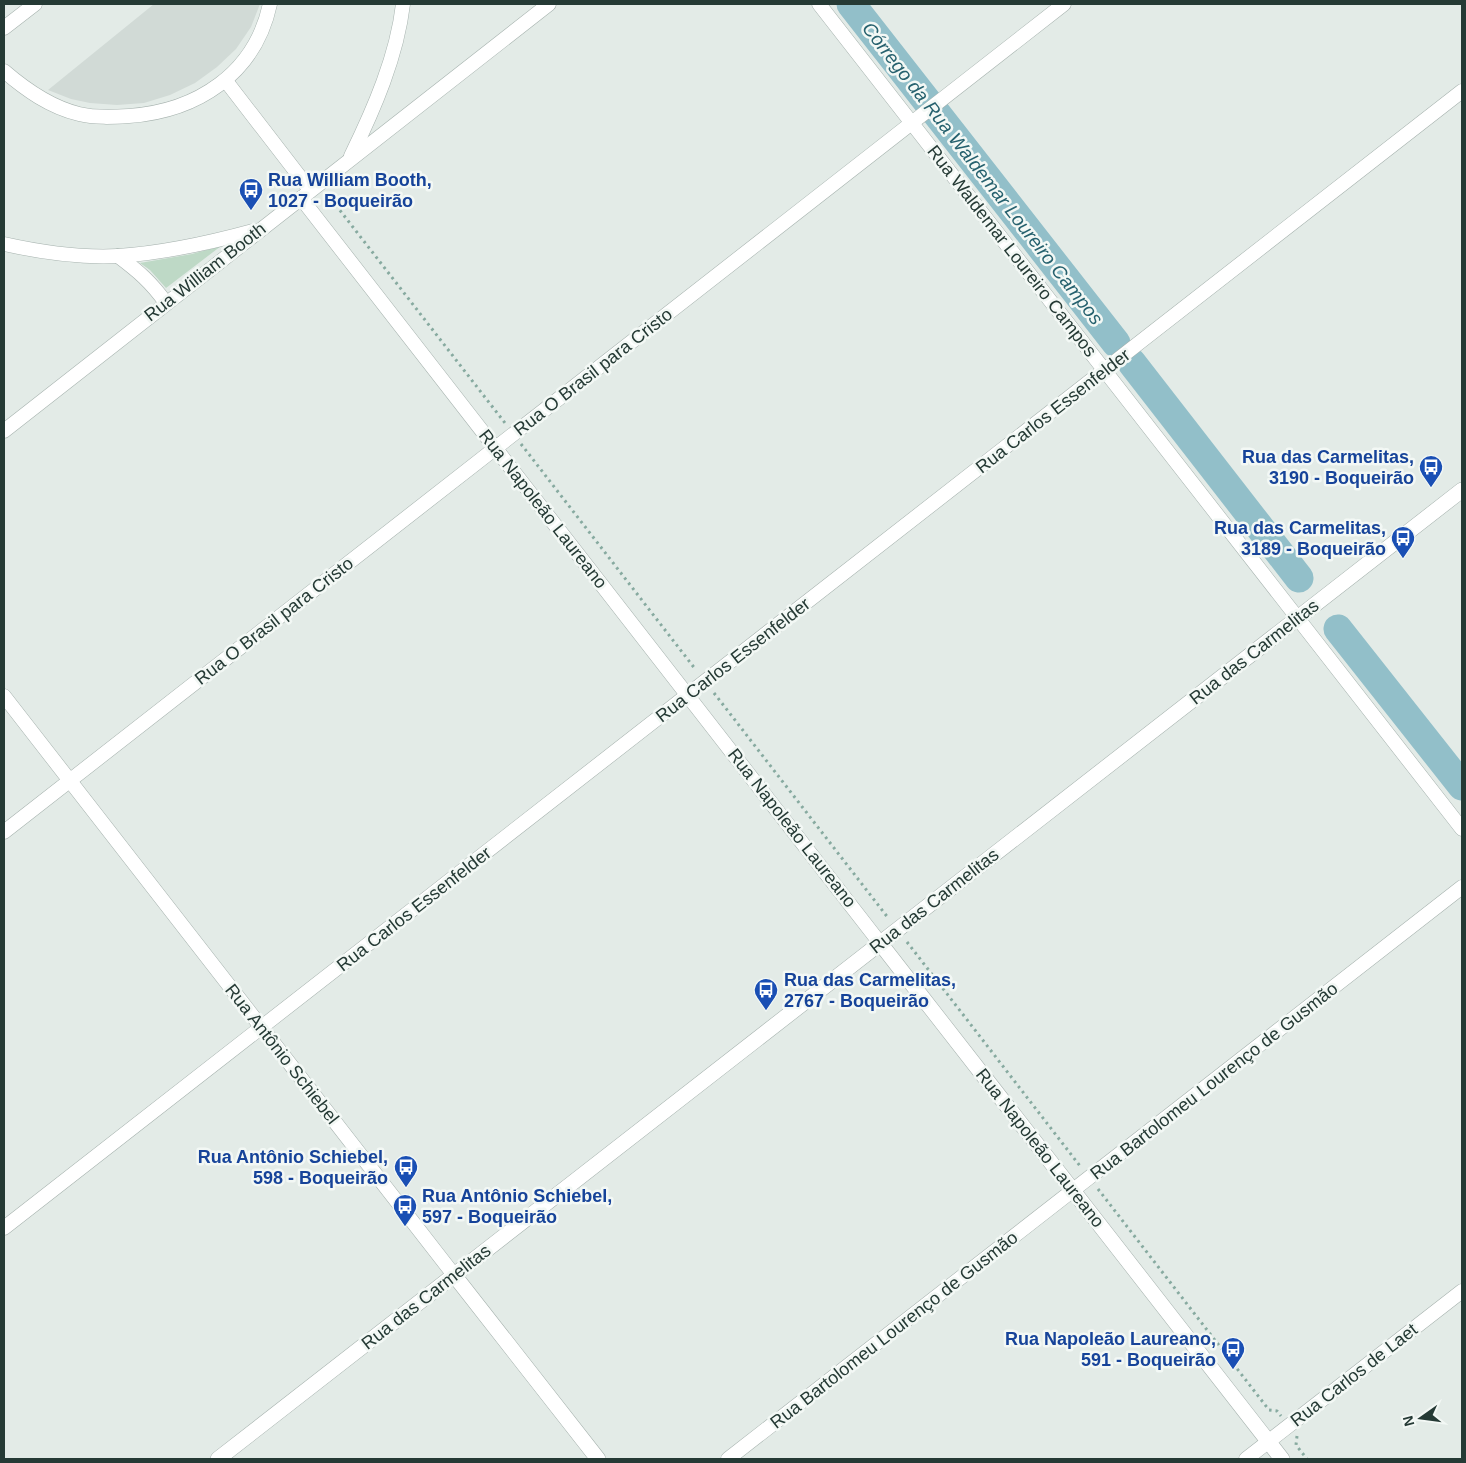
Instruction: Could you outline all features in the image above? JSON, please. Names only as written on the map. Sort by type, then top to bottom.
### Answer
[{"type":"street","points":[[4,28],[35,4]]},
{"type":"street","points":[[4,71],[26,89],[50,104],[80,114],[112,117],[142,115],[172,108],[193,101],[226,81],[257,40],[270,4]]},
{"type":"street","points":[[350,159],[373,110],[387,72],[403,4]]},
{"type":"street","name":"Rua William Booth","points":[[4,431],[549,4]]},
{"type":"street","name":"Rua Waldemar Loureiro Campos","points":[[819,4],[1462,829]]},
{"type":"street","name":"Rua O Brasil para Cristo","points":[[4,832],[1064,4]]},
{"type":"street","name":"Rua Napoleão Laureano","points":[[226,81],[306,194],[495,448],[1282,1459]]},
{"type":"street","name":"Rua Carlos Essenfelder","points":[[4,1228],[1462,91]]},
{"type":"street","points":[[4,244],[54,253],[85,256],[118,256],[199,244],[261,229]]},
{"type":"street","points":[[118,256],[146,278],[166,303]]},
{"type":"street","name":"Rua das Carmelitas","points":[[218,1459],[1462,490]]},
{"type":"street","name":"Rua Antônio Schiebel","points":[[4,696],[598,1459]]},
{"type":"street","name":"Rua Bartolomeu Lourenço de Gusmão","points":[[728,1459],[1462,887]]},
{"type":"street","name":"Rua Carlos de Laet","points":[[1246,1459],[1462,1291]]},
{"type":"path","points":[[333,202],[504,423]]},
{"type":"path","points":[[521,444],[697,672]]},
{"type":"path","points":[[715,694],[885,914]]},
{"type":"path","points":[[911,948],[1078,1163]]},
{"type":"path","points":[[1102,1194],[1269,1410]]},
{"type":"path","points":[[1296,1445],[1307,1459]]},
{"type":"shaded area","points":[[154,4],[260,4],[251,27],[236,49],[217,67],[195,83],[170,95],[144,103],[117,105],[90,103],[71,99],[48,90]]},
{"type":"green space","points":[[221,246],[166,288],[150,270],[140,263],[192,254]]},
{"type":"waterway","name":"Córrego da Rua Waldemar Loureiro Campos","points":[[851,4],[1116,343]]},
{"type":"waterway","name":"Córrego da Rua Waldemar Loureiro Campos","points":[[1132,363],[1299,578]]},
{"type":"waterway","name":"Córrego da Rua Waldemar Loureiro Campos","points":[[1338,629],[1462,786]]},
{"type":"place","name":"Rua William Booth, 1027 - Boqueirão","points":[[251,211]]},
{"type":"place","name":"Rua das Carmelitas, 3190 - Boqueirão","points":[[1431,488]]},
{"type":"place","name":"Rua das Carmelitas, 3189 - Boqueirão","points":[[1403,559]]},
{"type":"place","name":"Rua das Carmelitas, 2767 - Boqueirão","points":[[766,1011]]},
{"type":"place","name":"Rua Antônio Schiebel, 598 - Boqueirão","points":[[406,1188]]},
{"type":"place","name":"Rua Antônio Schiebel, 597 - Boqueirão","points":[[405,1227]]},
{"type":"place","name":"Rua Napoleão Laureano, 591 - Boqueirão","points":[[1233,1370]]}]
